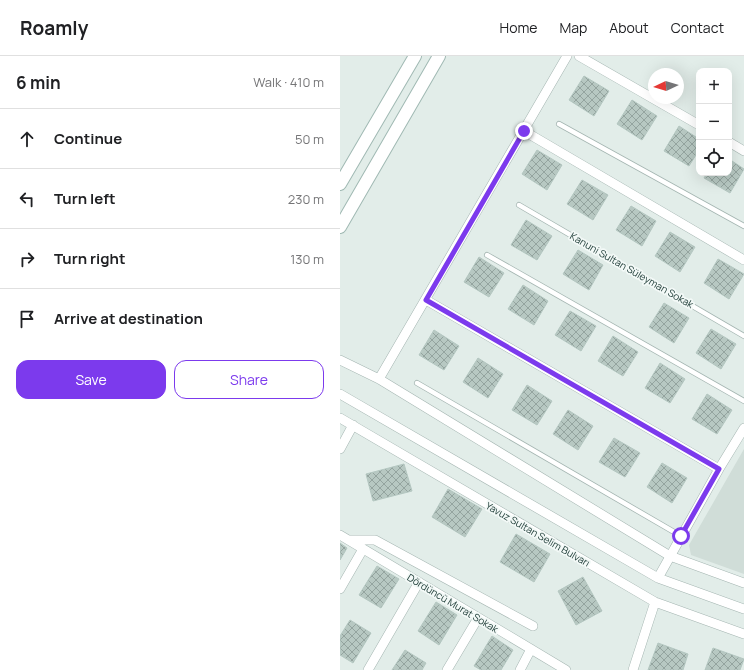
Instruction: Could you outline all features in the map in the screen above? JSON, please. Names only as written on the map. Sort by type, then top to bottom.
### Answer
[{"type":"street","points":[[340,184],[415,56]]},
{"type":"street","points":[[340,227],[439,56]]},
{"type":"street","points":[[379,379],[568,56]]},
{"type":"street","points":[[579,56],[696,123]]},
{"type":"street","points":[[524,131],[744,260]]},
{"type":"street","points":[[732,144],[744,151]]},
{"type":"street","points":[[426,300],[719,469]]},
{"type":"street","points":[[340,360],[379,379],[670,556],[744,583]]},
{"type":"street","points":[[340,394],[658,578],[744,609]]},
{"type":"street","name":"Yavuz Sultan Selim Bulvarı","points":[[340,418],[655,602],[744,634]]},
{"type":"street","points":[[340,449],[353,425]]},
{"type":"street","points":[[658,578],[719,469],[741,438],[744,428]]},
{"type":"street","points":[[344,537],[375,540],[533,626]]},
{"type":"street","name":"Dördüncü Murat Sokak","points":[[344,537],[566,670]]},
{"type":"street","points":[[340,589],[363,549]]},
{"type":"street","points":[[368,670],[419,582]]},
{"type":"street","points":[[446,598],[456,584]]},
{"type":"street","points":[[633,670],[655,602]]},
{"type":"street","points":[[447,670],[478,618]]},
{"type":"street","points":[[520,670],[531,649]]},
{"type":"lane","points":[[559,124],[744,226]]},
{"type":"lane","name":"Kanuni Sultan Süleyman Sokak","points":[[519,205],[744,336]]},
{"type":"lane","points":[[487,255],[744,401]]},
{"type":"lane","points":[[417,383],[681,536]]},
{"type":"shaded area","points":[[744,449],[744,574],[691,555],[689,545]]},
{"type":"building","points":[[584,76],[609,91],[594,116],[569,100]]},
{"type":"building","points":[[632,100],[657,116],[642,140],[617,124]]},
{"type":"building","points":[[679,126],[696,137],[696,155],[689,166],[664,151]]},
{"type":"building","points":[[537,150],[562,165],[547,190],[522,174]]},
{"type":"building","points":[[732,161],[744,169],[730,193],[704,178],[705,176],[732,176]]},
{"type":"building","points":[[582,180],[608,195],[593,220],[567,204]]},
{"type":"building","points":[[631,206],[656,221],[642,246],[616,230]]},
{"type":"building","points":[[526,220],[552,236],[537,260],[511,245]]},
{"type":"building","points":[[670,232],[695,247],[680,272],[655,256]]},
{"type":"building","points":[[578,250],[603,265],[589,290],[563,274]]},
{"type":"building","points":[[479,257],[504,273],[489,297],[464,282]]},
{"type":"building","points":[[718,259],[744,274],[729,299],[704,283]]},
{"type":"building","points":[[523,285],[548,301],[534,325],[508,309]]},
{"type":"building","points":[[664,303],[689,318],[674,343],[649,327]]},
{"type":"building","points":[[570,311],[596,326],[581,351],[555,335]]},
{"type":"building","points":[[711,329],[736,344],[721,369],[696,353]]},
{"type":"building","points":[[434,330],[459,346],[444,370],[419,355]]},
{"type":"building","points":[[613,336],[638,352],[623,376],[598,361]]},
{"type":"building","points":[[478,358],[503,374],[488,398],[463,382]]},
{"type":"building","points":[[660,363],[685,379],[670,403],[645,388]]},
{"type":"building","points":[[527,385],[552,401],[537,425],[512,410]]},
{"type":"building","points":[[707,394],[732,410],[717,434],[692,419]]},
{"type":"building","points":[[568,410],[593,426],[578,450],[553,434]]},
{"type":"building","points":[[614,438],[640,453],[625,477],[599,462]]},
{"type":"building","points":[[662,463],[687,478],[672,503],[647,487]]},
{"type":"building","points":[[404,464],[412,491],[373,501],[366,474]]},
{"type":"building","points":[[448,489],[482,509],[465,537],[432,517]]},
{"type":"building","points":[[516,534],[550,554],[534,582],[500,562]]},
{"type":"building","points":[[340,543],[347,548],[340,560]]},
{"type":"building","points":[[377,566],[399,579],[381,608],[359,595]]},
{"type":"building","points":[[583,577],[602,611],[576,625],[558,591]]},
{"type":"building","points":[[436,602],[457,615],[439,645],[418,631]]},
{"type":"building","points":[[350,620],[371,633],[353,663],[340,655],[340,636]]},
{"type":"building","points":[[492,636],[513,650],[501,670],[481,670],[474,666]]},
{"type":"building","points":[[658,643],[688,654],[683,670],[648,670]]},
{"type":"building","points":[[713,648],[744,659],[740,670],[705,670]]},
{"type":"building","points":[[405,650],[426,663],[422,670],[392,670]]},
{"type":"route","points":[[524,131],[426,300],[719,469],[681,536]]}]
